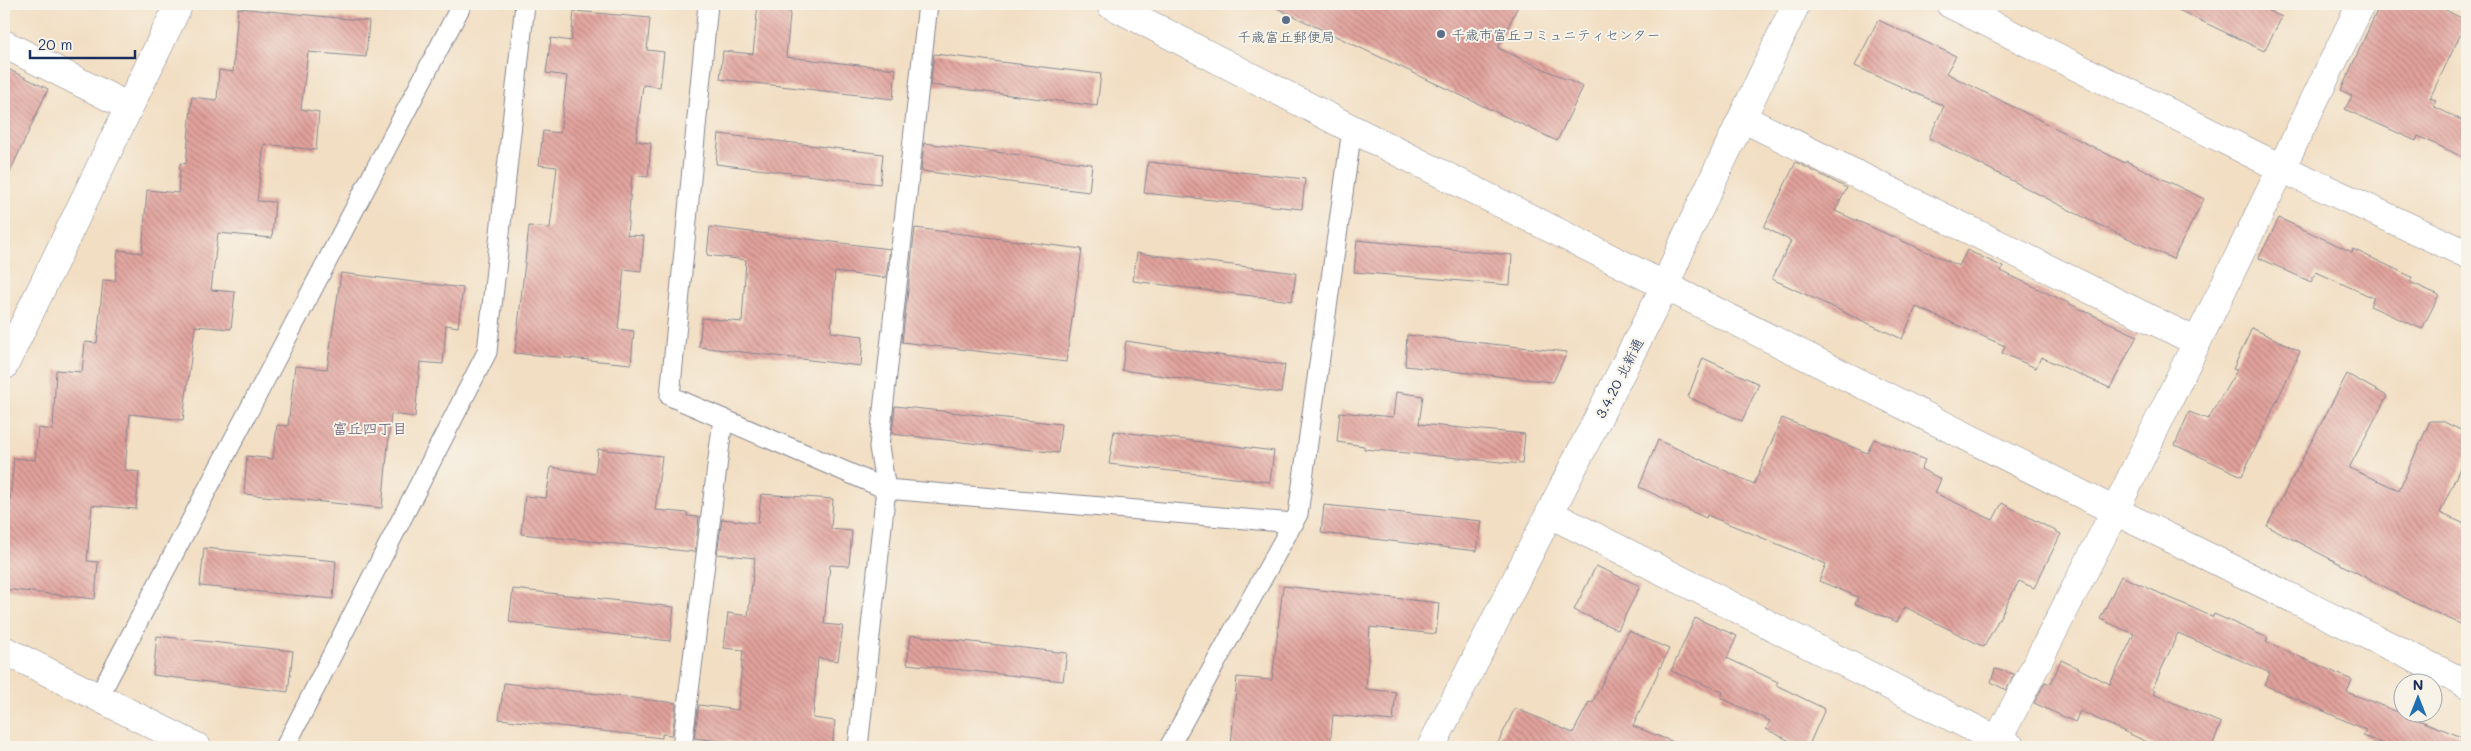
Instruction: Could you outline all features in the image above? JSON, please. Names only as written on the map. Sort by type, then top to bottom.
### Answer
[{"type":"street","points":[[4,366],[179,4]]},
{"type":"street","points":[[1110,4],[1352,128],[2115,511],[2467,684]]},
{"type":"street","name":"3.4.20 北新通","points":[[1431,747],[1666,284],[1684,239],[1744,118],[1796,4]]},
{"type":"street","points":[[1950,4],[2281,168],[2467,254]]},
{"type":"street","points":[[1550,514],[2001,745],[2361,4]]},
{"type":"street","points":[[4,44],[128,107]]},
{"type":"street","points":[[1744,118],[2197,342]]},
{"type":"street","points":[[4,650],[197,747]]},
{"type":"lane","points":[[98,698],[462,4]]},
{"type":"lane","points":[[285,747],[488,352],[525,4]]},
{"type":"lane","points":[[708,4],[670,396],[886,489],[1294,522]]},
{"type":"lane","points":[[858,747],[886,489],[879,447],[928,4]]},
{"type":"lane","points":[[1169,747],[1298,514],[1352,128]]},
{"type":"lane","points":[[682,747],[723,419]]},
{"type":"building","points":[[758,4],[791,4],[786,57],[896,69],[893,99],[720,79],[723,51],[753,54]]},
{"type":"building","points":[[1268,4],[1519,4],[1498,48],[1583,87],[1557,141]]},
{"type":"building","points":[[2166,4],[2253,4],[2282,17],[2264,51]]},
{"type":"building","points":[[2380,4],[2434,4],[2467,21],[2430,98],[2436,100],[2433,106],[2467,123],[2467,159],[2418,136],[2416,141],[2345,109],[2352,96],[2341,90]]},
{"type":"building","points":[[238,8],[369,21],[366,57],[308,52],[301,109],[319,112],[316,150],[264,144],[257,201],[275,202],[272,238],[218,233],[211,290],[235,292],[231,329],[195,326],[183,420],[130,414],[125,470],[139,472],[136,509],[92,505],[87,561],[98,562],[95,599],[4,589],[4,521],[8,521],[14,458],[35,460],[38,428],[53,430],[56,370],[82,372],[85,342],[97,343],[103,280],[115,281],[118,250],[142,253],[147,190],[178,193],[180,163],[186,164],[192,97],[217,100],[219,70],[233,72]]},
{"type":"building","points":[[574,11],[650,18],[647,50],[664,52],[660,87],[643,85],[636,141],[651,143],[648,177],[632,175],[627,235],[644,236],[641,271],[624,269],[618,329],[634,331],[631,364],[515,353],[529,226],[550,228],[557,167],[539,165],[543,131],[560,133],[567,76],[546,73],[551,38],[571,41]]},
{"type":"building","points":[[1878,20],[1956,56],[1946,73],[2125,163],[2126,161],[2204,199],[2173,259],[2093,222],[1929,138],[1944,106],[1855,66]]},
{"type":"building","points":[[934,54],[1101,74],[1097,106],[930,85]]},
{"type":"building","points":[[4,67],[48,89],[4,185]]},
{"type":"building","points":[[719,134],[883,154],[880,184],[716,164]]},
{"type":"building","points":[[924,143],[1092,164],[1089,192],[921,171]]},
{"type":"building","points":[[1148,162],[1305,179],[1302,209],[1144,193]]},
{"type":"building","points":[[1796,162],[1847,188],[1835,211],[1959,266],[1967,250],[2003,267],[2001,271],[2137,336],[2110,388],[2041,357],[2036,368],[2002,353],[2005,346],[1916,307],[1902,339],[1772,279],[1791,241],[1764,227]]},
{"type":"building","points":[[2279,218],[2352,252],[2353,249],[2412,277],[2410,282],[2439,295],[2422,329],[2370,306],[2374,298],[2316,272],[2311,282],[2259,258]]},
{"type":"building","points":[[710,227],[890,249],[886,278],[835,272],[831,332],[863,336],[861,366],[699,347],[702,318],[742,322],[746,260],[707,255]]},
{"type":"building","points":[[915,228],[1082,249],[1066,362],[902,342]]},
{"type":"building","points":[[1357,240],[1512,255],[1510,285],[1354,272]]},
{"type":"building","points":[[1137,253],[1296,273],[1292,301],[1133,281]]},
{"type":"building","points":[[341,273],[463,288],[458,327],[446,325],[443,364],[420,362],[415,417],[391,414],[382,508],[244,494],[247,456],[273,459],[277,425],[288,426],[295,366],[327,369]]},
{"type":"building","points":[[2252,328],[2300,351],[2242,476],[2175,445],[2189,412],[2208,419],[2237,370],[2233,369]]},
{"type":"building","points":[[1407,335],[1567,352],[1553,382],[1405,366]]},
{"type":"building","points":[[1126,341],[1285,365],[1281,393],[1122,370]]},
{"type":"building","points":[[1703,358],[1759,384],[1742,421],[1688,397]]},
{"type":"building","points":[[2347,374],[2387,396],[2349,468],[2399,490],[2430,421],[2442,421],[2467,433],[2467,452],[2440,513],[2467,525],[2467,627],[2419,605],[2267,526]]},
{"type":"building","points":[[1396,392],[1423,396],[1419,424],[1525,434],[1522,464],[1364,449],[1364,446],[1337,442],[1340,412],[1393,417]]},
{"type":"building","points":[[895,406],[1061,424],[1058,453],[892,434]]},
{"type":"building","points":[[1782,418],[1867,453],[1874,439],[1925,460],[1921,469],[1941,479],[1935,493],[1993,520],[2002,503],[2061,534],[2034,588],[2019,581],[1984,647],[1905,607],[1897,622],[1855,604],[1858,597],[1819,581],[1826,564],[1707,515],[1706,518],[1639,487],[1658,440],[1754,484]]},
{"type":"building","points":[[1114,431],[1274,451],[1270,482],[1109,464]]},
{"type":"building","points":[[598,449],[662,456],[655,510],[688,513],[687,516],[699,517],[695,552],[521,534],[525,496],[546,498],[551,467],[595,474]]},
{"type":"building","points":[[761,494],[833,499],[831,529],[852,531],[849,566],[830,565],[824,624],[843,626],[838,661],[818,658],[813,718],[835,721],[832,747],[771,747],[694,738],[699,705],[738,710],[743,650],[724,648],[728,613],[748,616],[755,558],[717,554],[722,519],[758,523]]},
{"type":"building","points":[[1324,505],[1482,521],[1477,551],[1321,533]]},
{"type":"building","points":[[204,548],[336,561],[333,599],[200,586]]},
{"type":"building","points":[[1596,566],[1640,586],[1618,630],[1574,610]]},
{"type":"building","points":[[2121,576],[2213,617],[2214,614],[2268,638],[2266,642],[2352,680],[2347,692],[2394,710],[2394,724],[2429,724],[2467,739],[2467,747],[2391,747],[2363,736],[2366,730],[2265,685],[2270,673],[2178,633],[2152,690],[2155,691],[2153,694],[2221,723],[2212,747],[2158,747],[2080,711],[2075,722],[2034,703],[2045,682],[2051,684],[2061,660],[2110,684],[2134,634],[2100,619]]},
{"type":"building","points":[[1283,586],[1439,603],[1436,634],[1370,627],[1366,689],[1396,692],[1393,721],[1333,715],[1330,747],[1231,745],[1237,677],[1272,680]]},
{"type":"building","points":[[513,589],[674,607],[670,641],[509,622]]},
{"type":"building","points":[[1695,618],[1737,636],[1727,658],[1778,682],[1776,685],[1825,709],[1808,747],[1802,747],[1766,729],[1770,721],[1721,698],[1723,692],[1671,671]]},
{"type":"building","points":[[1629,631],[1669,649],[1633,726],[1681,745],[1681,747],[1496,747],[1515,708],[1573,733],[1589,702],[1592,703]]},
{"type":"building","points":[[911,635],[1067,653],[1063,681],[907,664]]},
{"type":"building","points":[[157,636],[293,651],[288,692],[153,675]]},
{"type":"building","points":[[1995,669],[2014,674],[2006,690],[1991,682]]},
{"type":"building","points":[[504,683],[676,703],[672,735],[662,734],[662,738],[499,719]]},
{"type":"place","name":"千歳富丘郵便局","points":[[1286,20]]},
{"type":"place","name":"千歳市富丘コミュニティセンター","points":[[1441,34]]},
{"type":"district","name":"富丘四丁目","points":[[370,428]]}]
